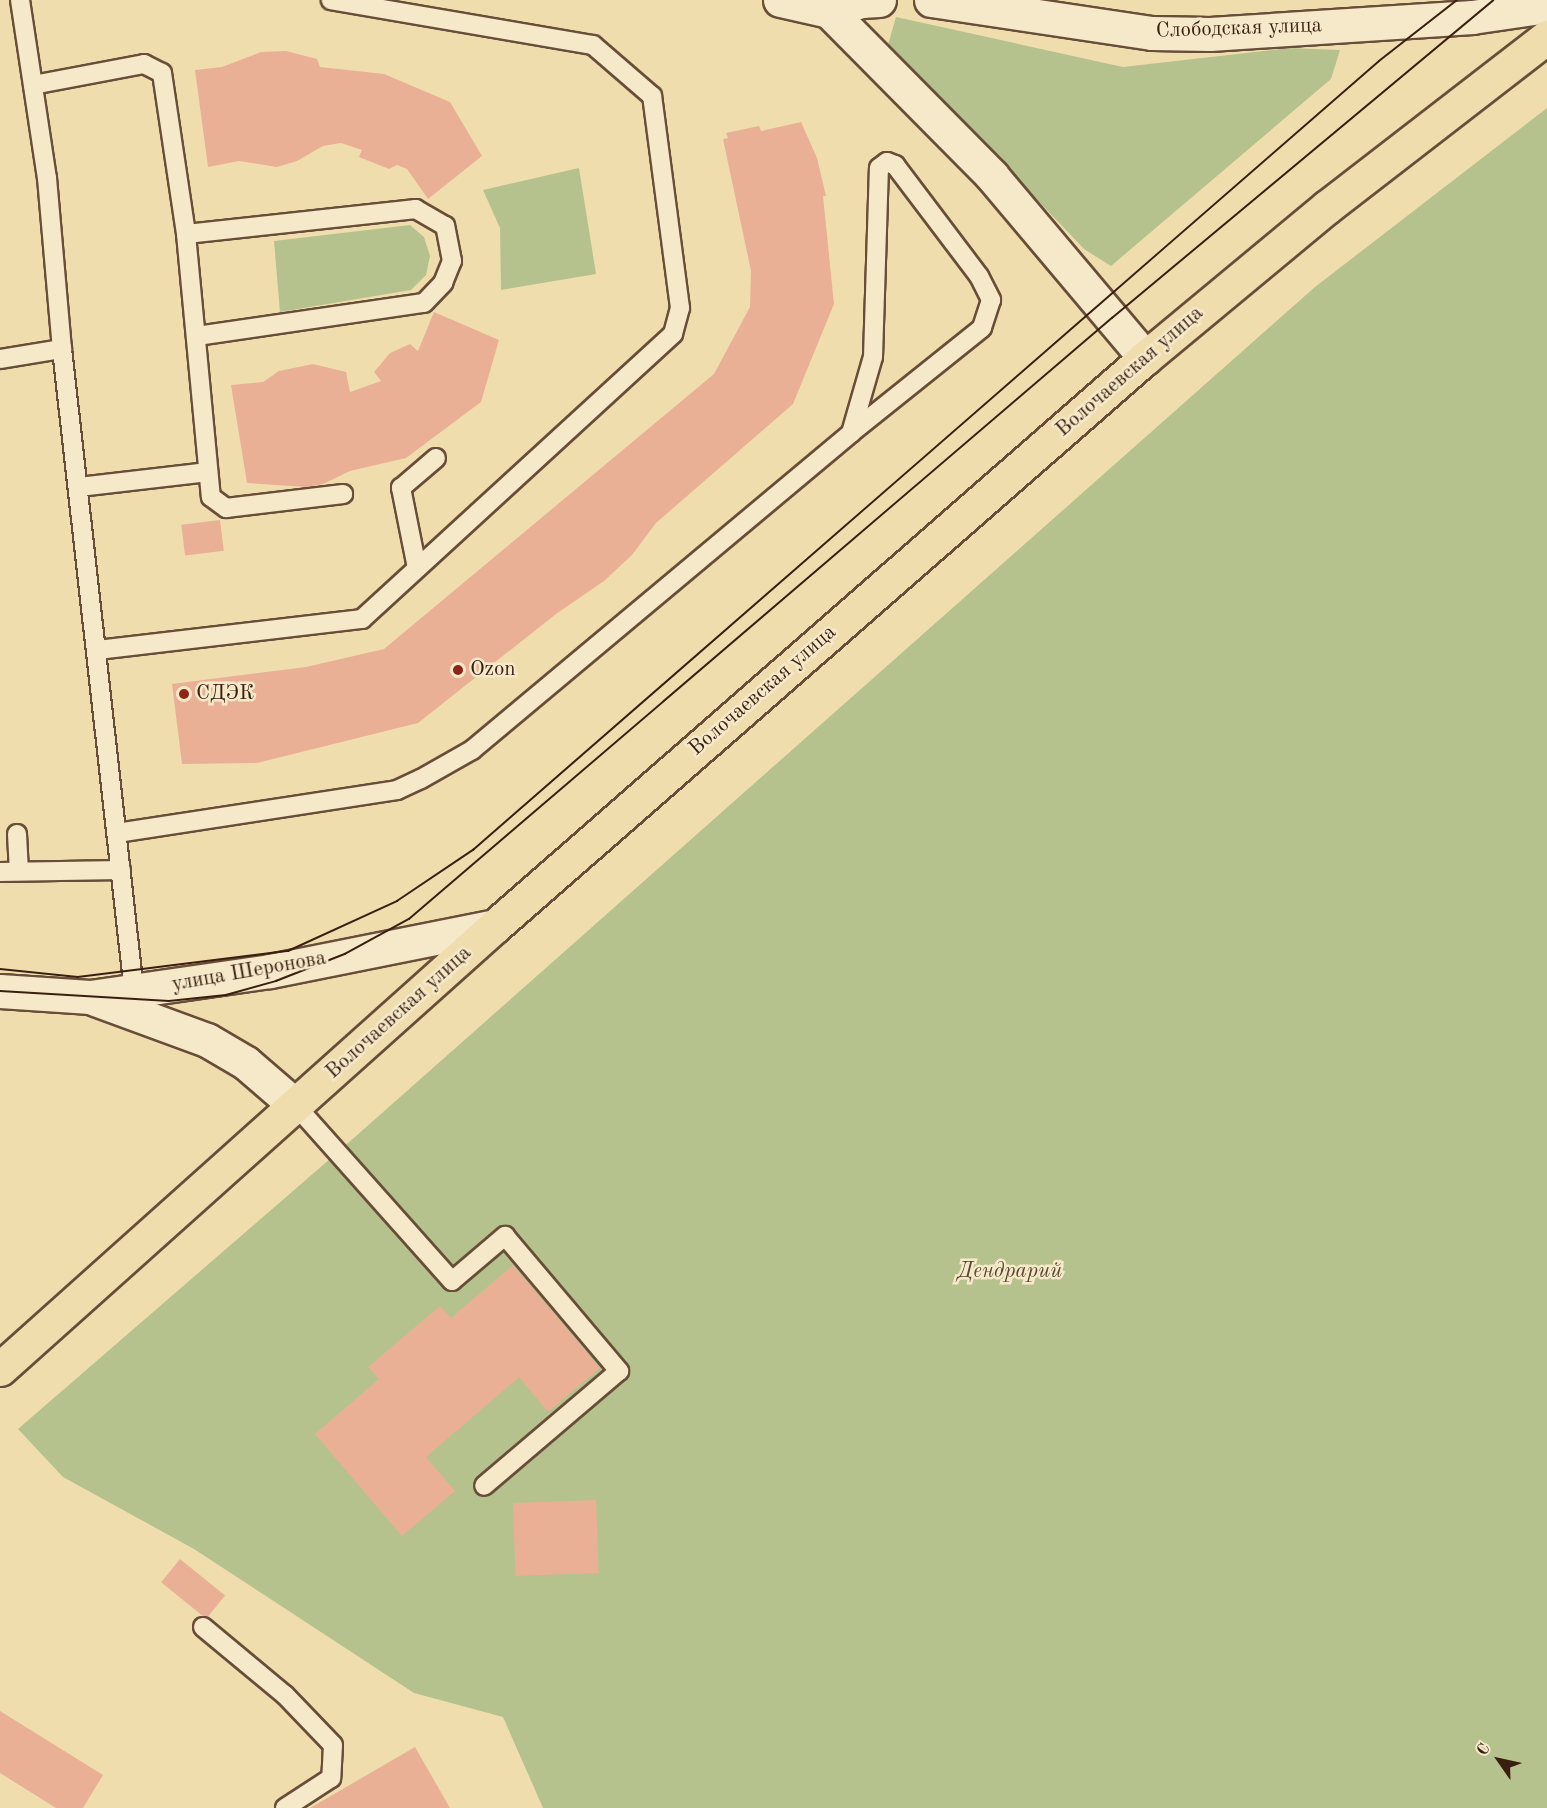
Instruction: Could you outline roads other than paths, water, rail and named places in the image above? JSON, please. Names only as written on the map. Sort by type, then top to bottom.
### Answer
[{"type":"main road","name":"Волочаевская улица","points":[[0,1369],[297,1107],[495,926],[1145,358],[1327,207],[1547,37]]},
{"type":"street","points":[[780,0],[830,11],[861,1],[879,0]]},
{"type":"street","name":"Слободская улица","points":[[931,0],[1152,33],[1210,34],[1472,17],[1547,6]]},
{"type":"street","points":[[830,11],[992,176],[1145,358]]},
{"type":"street","name":"улица Шеронова","points":[[0,991],[90,997],[270,971],[495,926]]},
{"type":"street","points":[[90,997],[207,1040],[246,1063],[297,1107]]},
{"type":"lane","points":[[20,0],[47,178],[62,349],[98,650],[134,991]]},
{"type":"lane","points":[[98,650],[362,619],[673,334],[680,308],[652,96],[593,45],[331,0]]},
{"type":"lane","points":[[33,85],[144,64],[162,73],[186,234],[211,497],[226,508],[343,494]]},
{"type":"lane","points":[[117,833],[397,790],[472,750],[851,433],[982,328],[991,300],[979,276],[895,165],[887,162],[879,168],[873,357],[867,389],[851,433]]},
{"type":"lane","points":[[186,234],[416,209],[444,226],[452,261],[443,283],[424,303],[197,336]]},
{"type":"lane","points":[[0,359],[62,349]]},
{"type":"lane","points":[[417,568],[401,488],[436,458]]},
{"type":"lane","points":[[78,487],[208,472]]},
{"type":"lane","points":[[17,834],[19,871]]},
{"type":"lane","points":[[0,872],[120,870]]},
{"type":"lane","points":[[297,1107],[452,1281],[505,1236],[619,1371],[484,1486]]},
{"type":"lane","points":[[202,1627],[285,1695],[333,1745],[331,1778],[285,1808]]},
{"type":"tram line","points":[[0,969],[78,977],[288,951],[397,901],[473,850],[1379,61],[1457,0]]},
{"type":"tram line","points":[[0,991],[169,1001],[226,995],[276,981],[345,954],[409,919],[1112,318],[1493,0]]},
{"type":"place","name":"Ozon","points":[[458,670]]},
{"type":"place","name":"СДЭК","points":[[184,694]]},
{"type":"park label","name":"Дендрарий","points":[[1010,1272]]}]
